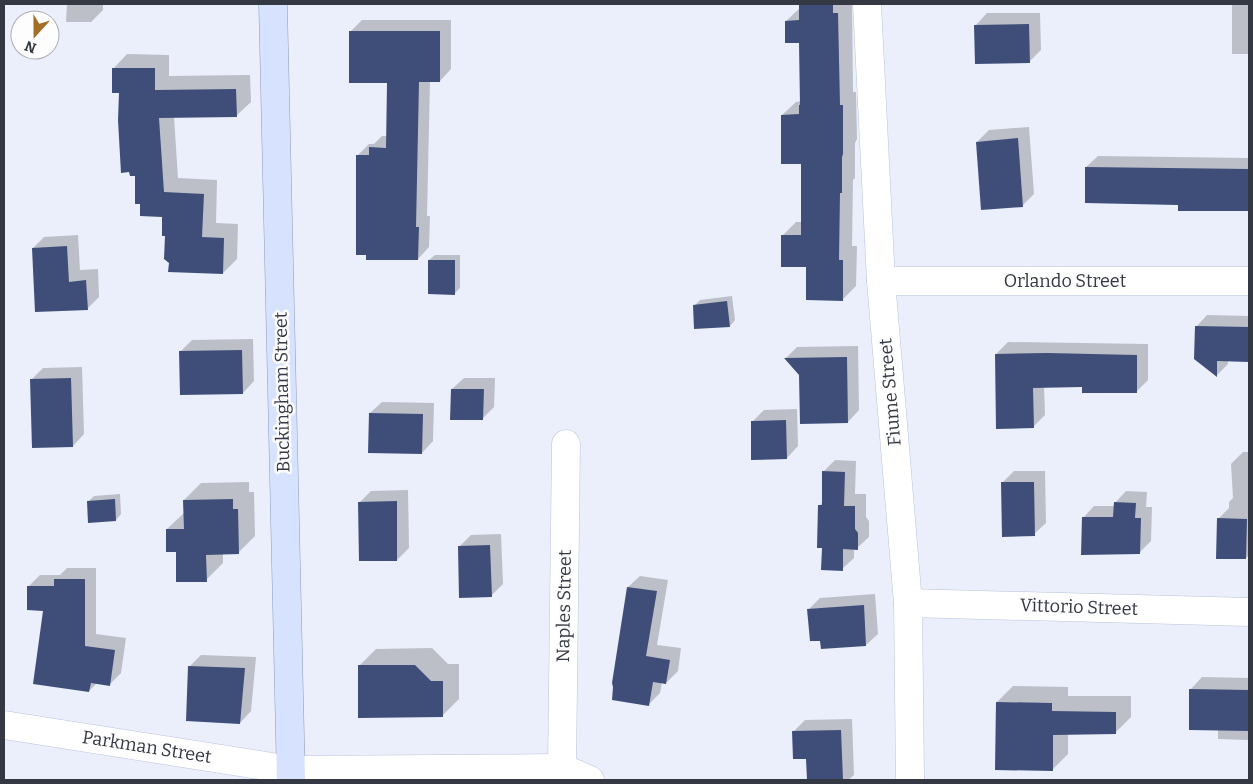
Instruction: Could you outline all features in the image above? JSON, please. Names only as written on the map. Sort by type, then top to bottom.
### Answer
[{"type":"main road","name":"Buckingham Street","points":[[273,4],[291,775]]},
{"type":"street","name":"Fiume Street","points":[[868,4],[880,281],[908,603],[910,780]]},
{"type":"street","name":"Orlando Street","points":[[880,281],[1249,281]]},
{"type":"street","name":"Naples Street","points":[[562,768],[566,444]]},
{"type":"street","name":"Vittorio Street","points":[[908,603],[1249,612]]},
{"type":"street","name":"Parkman Street","points":[[4,725],[291,775],[562,768]]},
{"type":"street","points":[[562,768],[590,780]]},
{"type":"building","points":[[799,4],[833,4],[833,13],[838,13],[840,105],[843,105],[839,260],[843,260],[843,301],[806,300],[806,267],[781,267],[781,235],[801,235],[801,164],[781,164],[781,115],[799,114],[799,43],[785,43],[785,21],[799,20]]},
{"type":"building","points":[[1029,24],[1030,63],[975,64],[974,25]]},
{"type":"building","points":[[349,31],[440,31],[440,82],[419,82],[416,227],[419,227],[418,260],[366,260],[366,255],[356,255],[356,155],[369,155],[369,147],[386,148],[387,83],[349,83]]},
{"type":"building","points":[[112,68],[155,68],[155,90],[236,89],[237,117],[159,118],[164,192],[204,194],[202,237],[224,238],[223,274],[168,272],[169,263],[164,259],[165,236],[162,236],[162,217],[140,216],[140,204],[135,204],[135,176],[130,176],[129,172],[121,173],[118,120],[119,93],[112,93]]},
{"type":"building","points":[[1018,138],[1023,207],[981,210],[976,142]]},
{"type":"building","points":[[1085,167],[1249,169],[1249,211],[1178,211],[1178,205],[1085,203]]},
{"type":"building","points":[[67,246],[69,282],[86,280],[88,310],[35,312],[32,248]]},
{"type":"building","points":[[428,260],[455,260],[455,295],[428,294]]},
{"type":"building","points":[[727,301],[730,327],[694,329],[693,305]]},
{"type":"building","points":[[1195,326],[1249,327],[1249,362],[1217,361],[1217,377],[1194,359]]},
{"type":"building","points":[[242,350],[243,394],[180,395],[179,351]]},
{"type":"building","points":[[995,354],[1137,355],[1137,393],[1082,393],[1082,387],[1033,388],[1034,428],[996,429]]},
{"type":"building","points":[[847,357],[848,423],[800,424],[799,375],[784,358]]},
{"type":"building","points":[[71,378],[73,447],[32,448],[30,379]]},
{"type":"building","points":[[451,389],[484,389],[483,420],[450,420]]},
{"type":"building","points":[[369,413],[423,414],[422,454],[368,453]]},
{"type":"building","points":[[786,420],[787,459],[751,460],[751,421]]},
{"type":"building","points":[[822,471],[845,472],[844,506],[855,506],[855,529],[858,533],[858,550],[843,549],[843,571],[821,570],[822,548],[817,548],[818,505],[822,505]]},
{"type":"building","points":[[1001,482],[1034,482],[1035,536],[1002,537]]},
{"type":"building","points":[[115,499],[116,521],[88,523],[87,501]]},
{"type":"building","points":[[233,499],[233,509],[238,509],[239,554],[206,555],[207,582],[176,582],[176,552],[166,552],[166,529],[184,529],[183,500]]},
{"type":"building","points":[[397,501],[397,561],[359,561],[358,502]]},
{"type":"building","points":[[1114,502],[1136,503],[1135,518],[1141,518],[1140,554],[1081,555],[1082,517],[1113,517]]},
{"type":"building","points":[[1217,518],[1247,519],[1246,559],[1216,559]]},
{"type":"building","points":[[490,545],[492,597],[459,598],[458,546]]},
{"type":"building","points":[[54,579],[85,579],[85,646],[115,650],[110,686],[91,683],[89,692],[33,684],[43,611],[27,610],[27,586],[54,586]]},
{"type":"building","points":[[627,587],[657,591],[646,656],[670,660],[666,684],[653,682],[649,706],[612,700],[612,683]]},
{"type":"building","points":[[864,605],[866,646],[821,649],[820,641],[810,641],[807,609]]},
{"type":"building","points":[[358,665],[415,665],[431,681],[443,681],[443,717],[358,718]]},
{"type":"building","points":[[188,666],[245,668],[240,724],[186,721]]},
{"type":"building","points":[[1189,689],[1249,690],[1248,731],[1189,730]]},
{"type":"building","points":[[996,702],[1052,703],[1052,711],[1116,712],[1116,734],[1053,735],[1053,771],[995,770]]},
{"type":"building","points":[[841,730],[843,780],[807,780],[806,759],[793,759],[792,731]]}]
